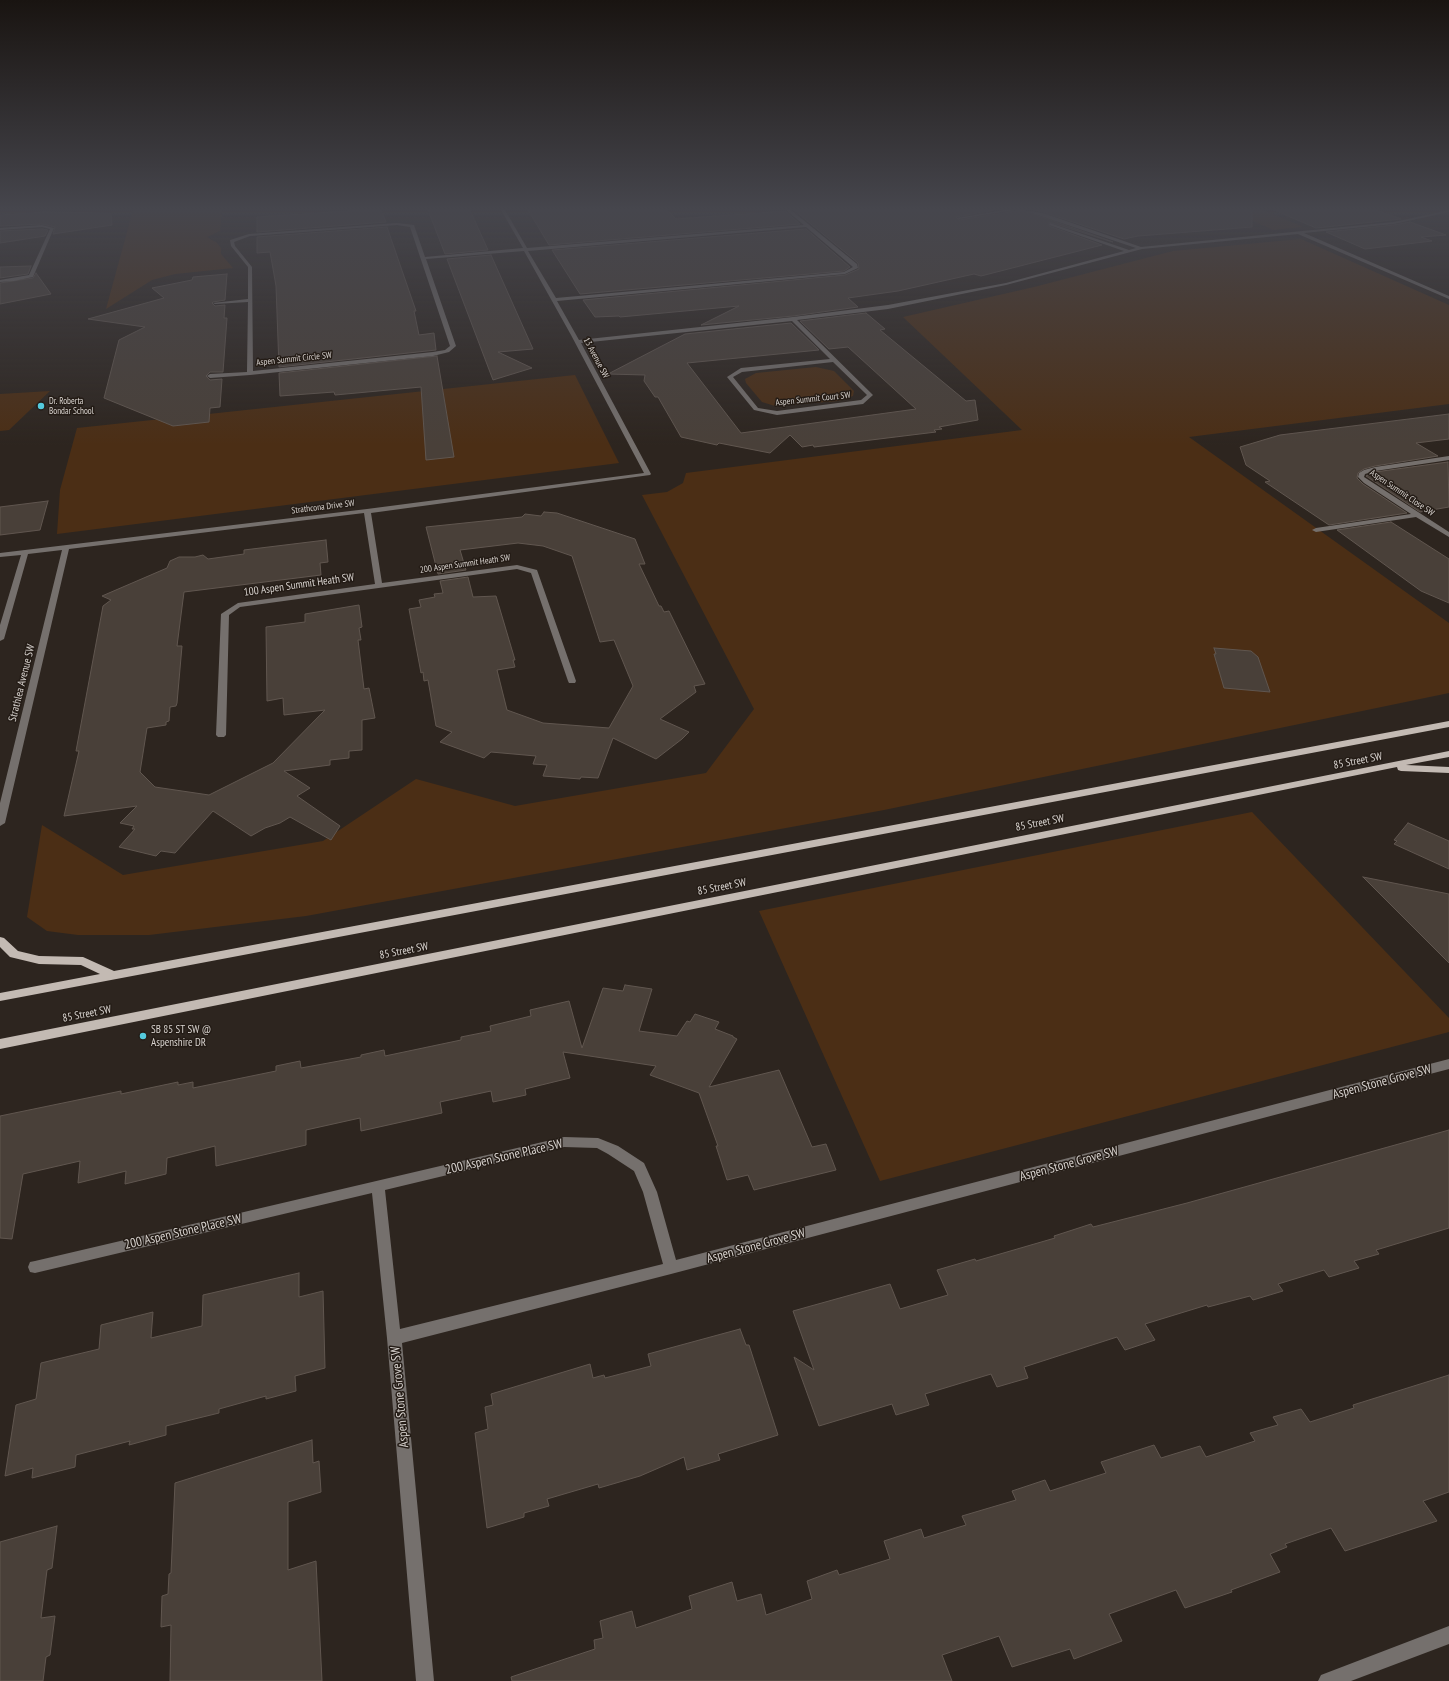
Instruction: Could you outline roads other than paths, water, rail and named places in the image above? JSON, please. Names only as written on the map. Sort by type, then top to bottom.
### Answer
[{"type":"main road","name":"85 Street SW","points":[[0,997],[1449,724]]},
{"type":"main road","name":"85 Street SW","points":[[0,1044],[1449,754]]},
{"type":"main road","points":[[1385,768],[1449,770]]},
{"type":"main road","points":[[0,941],[14,954],[39,960],[83,961],[114,976]]},
{"type":"street","name":"Aspen Summit Circle SW","points":[[250,288],[250,373],[446,351],[453,346],[434,288]]},
{"type":"street","name":"13 Avenue SW","points":[[547,288],[648,474]]},
{"type":"street","points":[[554,300],[679,288]]},
{"type":"street","points":[[577,342],[793,319],[888,307],[984,288]]},
{"type":"street","points":[[1426,288],[1449,298]]},
{"type":"street","points":[[216,304],[250,300]]},
{"type":"street","name":"Aspen Summit Court SW","points":[[793,319],[834,360],[870,396],[863,402],[777,413],[756,409],[730,377],[741,370],[834,360]]},
{"type":"street","points":[[210,376],[250,373]]},
{"type":"street","name":"Aspen Summit Close SW","points":[[1449,458],[1375,469],[1362,473],[1361,476],[1366,482],[1449,535]]},
{"type":"street","name":"Strathcona Drive SW","points":[[0,555],[367,511],[648,474]]},
{"type":"street","points":[[367,511],[379,585]]},
{"type":"street","points":[[1316,530],[1417,515]]},
{"type":"street","name":"Strathlea Avenue SW","points":[[0,823],[66,548]]},
{"type":"street","points":[[0,639],[25,553]]},
{"type":"street","name":"200 Aspen Summit Heath SW","points":[[379,585],[517,567],[534,572],[572,681]]},
{"type":"street","name":"100 Aspen Summit Heath SW","points":[[221,734],[225,614],[238,605],[379,585]]},
{"type":"street","name":"Aspen Stone Grove SW","points":[[425,1681],[394,1338],[671,1268],[1449,1064]]},
{"type":"street","name":"200 Aspen Stone Place SW","points":[[35,1267],[564,1142],[598,1143],[613,1150],[639,1167],[650,1192],[671,1268]]},
{"type":"street","points":[[378,1187],[394,1338]]},
{"type":"street","points":[[1328,1681],[1449,1635]]},
{"type":"place","name":"Dr. Roberta Bondar School","points":[[41,406]]},
{"type":"place","name":"SB 85 ST SW @ Aspenshire DR","points":[[143,1036]]}]
